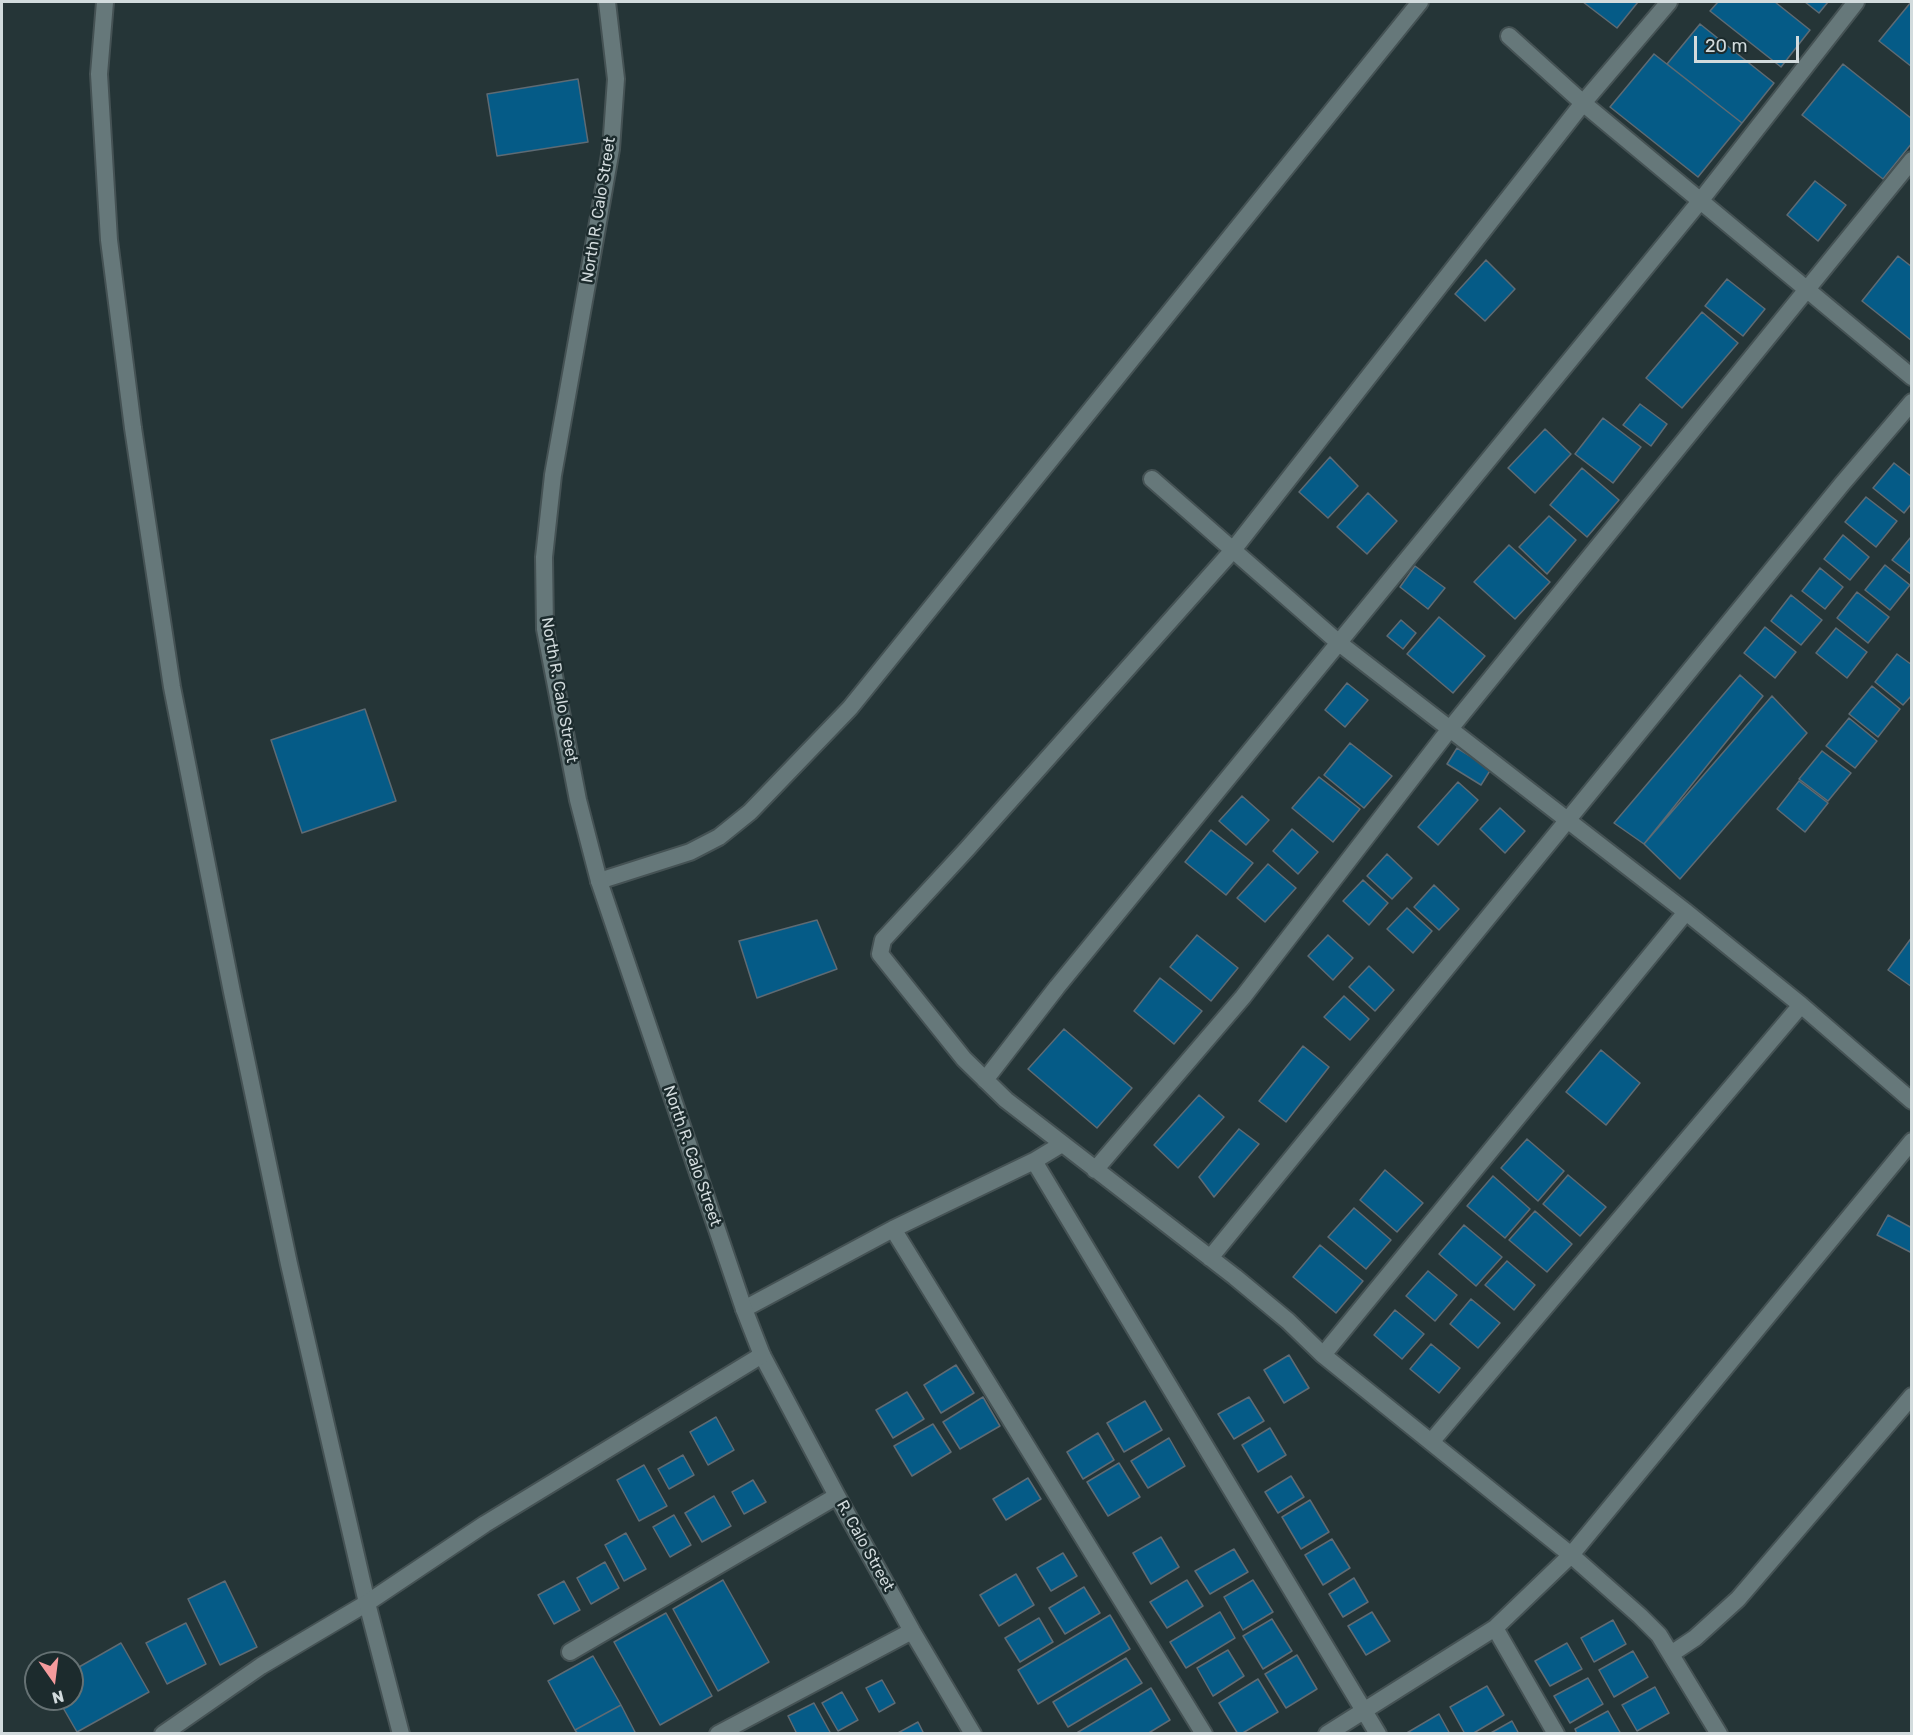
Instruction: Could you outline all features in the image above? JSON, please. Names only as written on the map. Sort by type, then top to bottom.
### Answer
[{"type":"street","points":[[105,2],[99,74],[108,240],[133,428],[172,687],[232,992],[287,1253],[367,1603],[401,1734]]},
{"type":"street","name":"North R. Calo Street","points":[[607,2],[616,79],[611,149],[554,475],[543,557],[547,641],[578,800],[599,881],[744,1309],[762,1355]]},
{"type":"street","points":[[599,881],[690,852],[719,837],[750,812],[850,708],[1420,2]]},
{"type":"street","points":[[1669,2],[1583,103],[1233,550],[881,945],[880,954],[964,1059],[1006,1100],[1288,1321],[1323,1355],[1571,1555],[1640,1616],[1659,1635],[1719,1734]]},
{"type":"street","points":[[985,1080],[1057,987],[1701,200],[1856,2]]},
{"type":"street","points":[[1509,36],[1583,103],[1911,377]]},
{"type":"street","points":[[1095,1170],[1243,997],[1449,730],[1911,160]]},
{"type":"street","points":[[1210,1258],[1911,402]]},
{"type":"street","points":[[1152,479],[1339,643],[1686,912],[1801,1005],[1911,1101]]},
{"type":"street","points":[[1323,1355],[1686,912]]},
{"type":"street","points":[[1431,1443],[1801,1005]]},
{"type":"street","points":[[1327,1734],[1495,1628],[1571,1555],[1911,1141]]},
{"type":"street","points":[[744,1309],[893,1229],[1034,1161],[1062,1144]]},
{"type":"street","points":[[1034,1161],[1378,1734]]},
{"type":"street","points":[[893,1229],[1204,1734]]},
{"type":"street","points":[[163,1734],[261,1666],[367,1603],[485,1524],[762,1355]]},
{"type":"street","name":"R. Calo Street","points":[[762,1355],[912,1631],[973,1734]]},
{"type":"street","points":[[1671,1654],[1695,1638],[1737,1599],[1911,1396]]},
{"type":"street","points":[[570,1652],[837,1496]]},
{"type":"street","points":[[1495,1628],[1556,1734]]},
{"type":"street","points":[[718,1734],[912,1631]]},
{"type":"building","points":[[1583,2],[1638,2],[1617,28]]},
{"type":"building","points":[[1718,2],[1775,2],[1810,30],[1781,67],[1710,11]]},
{"type":"building","points":[[1805,2],[1828,2],[1819,13]]},
{"type":"building","points":[[1912,2],[1912,67],[1879,41]]},
{"type":"building","points":[[1700,24],[1774,83],[1742,123],[1667,64]]},
{"type":"building","points":[[1654,54],[1742,123],[1698,177],[1610,107]]},
{"type":"building","points":[[1843,64],[1912,119],[1912,143],[1883,179],[1802,115]]},
{"type":"building","points":[[578,79],[588,142],[497,156],[487,94]]},
{"type":"building","points":[[1815,181],[1846,205],[1818,241],[1787,215]]},
{"type":"building","points":[[1898,256],[1912,267],[1912,341],[1862,301]]},
{"type":"building","points":[[1486,260],[1515,289],[1485,321],[1455,294]]},
{"type":"building","points":[[1727,279],[1765,309],[1743,336],[1705,306]]},
{"type":"building","points":[[1702,312],[1738,343],[1682,408],[1646,378]]},
{"type":"building","points":[[1640,404],[1667,424],[1651,446],[1623,425]]},
{"type":"building","points":[[1603,418],[1641,447],[1613,483],[1575,454]]},
{"type":"building","points":[[1545,429],[1571,454],[1535,493],[1508,468]]},
{"type":"building","points":[[1330,457],[1358,486],[1328,518],[1299,492]]},
{"type":"building","points":[[1894,463],[1912,477],[1912,503],[1904,513],[1873,488]]},
{"type":"building","points":[[1582,468],[1619,500],[1587,537],[1550,505]]},
{"type":"building","points":[[1368,493],[1397,521],[1367,554],[1337,527]]},
{"type":"building","points":[[1866,497],[1897,521],[1876,547],[1845,522]]},
{"type":"building","points":[[1549,516],[1576,540],[1547,574],[1519,547]]},
{"type":"building","points":[[1843,535],[1869,557],[1850,580],[1824,559]]},
{"type":"building","points":[[1912,538],[1912,575],[1892,560]]},
{"type":"building","points":[[1509,545],[1550,582],[1515,619],[1474,582]]},
{"type":"building","points":[[1885,565],[1910,585],[1890,610],[1865,590]]},
{"type":"building","points":[[1415,566],[1445,588],[1428,609],[1400,587]]},
{"type":"building","points":[[1820,568],[1843,587],[1825,609],[1802,591]]},
{"type":"building","points":[[1857,592],[1889,617],[1868,643],[1837,618]]},
{"type":"building","points":[[1791,595],[1822,620],[1801,645],[1771,621]]},
{"type":"building","points":[[1439,617],[1485,656],[1453,693],[1407,654]]},
{"type":"building","points":[[1401,620],[1416,633],[1403,649],[1387,636]]},
{"type":"building","points":[[1765,627],[1796,652],[1775,678],[1744,653]]},
{"type":"building","points":[[1836,628],[1867,652],[1847,678],[1816,653]]},
{"type":"building","points":[[1897,654],[1912,665],[1912,695],[1903,705],[1875,682]]},
{"type":"building","points":[[1740,675],[1763,696],[1644,844],[1614,823]]},
{"type":"building","points":[[1347,683],[1368,700],[1345,727],[1325,710]]},
{"type":"building","points":[[1872,686],[1900,709],[1878,737],[1849,714]]},
{"type":"building","points":[[1772,696],[1807,733],[1680,879],[1644,844]]},
{"type":"building","points":[[365,709],[396,801],[302,833],[271,740]]},
{"type":"building","points":[[1849,718],[1877,741],[1855,768],[1826,746]]},
{"type":"building","points":[[1350,743],[1392,776],[1364,808],[1324,775]]},
{"type":"building","points":[[1457,748],[1491,769],[1481,785],[1447,764]]},
{"type":"building","points":[[1822,751],[1851,773],[1828,801],[1799,779]]},
{"type":"building","points":[[1319,777],[1360,809],[1333,842],[1292,808]]},
{"type":"building","points":[[1799,781],[1828,803],[1805,832],[1777,809]]},
{"type":"building","points":[[1458,782],[1478,800],[1438,845],[1418,827]]},
{"type":"building","points":[[1242,796],[1269,820],[1246,845],[1219,821]]},
{"type":"building","points":[[1500,808],[1525,831],[1505,853],[1480,829]]},
{"type":"building","points":[[1292,829],[1318,852],[1298,874],[1273,851]]},
{"type":"building","points":[[1211,830],[1253,863],[1226,895],[1185,862]]},
{"type":"building","points":[[1387,854],[1412,878],[1392,899],[1367,876]]},
{"type":"building","points":[[1268,864],[1296,888],[1265,922],[1237,898]]},
{"type":"building","points":[[1363,880],[1388,903],[1369,925],[1343,901]]},
{"type":"building","points":[[1434,885],[1459,909],[1439,930],[1414,907]]},
{"type":"building","points":[[1407,908],[1432,931],[1413,953],[1387,929]]},
{"type":"building","points":[[817,920],[837,969],[757,998],[739,941]]},
{"type":"building","points":[[1197,935],[1238,968],[1211,1001],[1170,967]]},
{"type":"building","points":[[1328,935],[1353,958],[1333,980],[1308,956]]},
{"type":"building","points":[[1912,937],[1912,987],[1888,970]]},
{"type":"building","points":[[1369,966],[1394,990],[1375,1011],[1349,987]]},
{"type":"building","points":[[1160,978],[1202,1011],[1174,1044],[1134,1011]]},
{"type":"building","points":[[1344,996],[1369,1019],[1350,1040],[1324,1017]]},
{"type":"building","points":[[1064,1029],[1132,1088],[1097,1128],[1028,1069]]},
{"type":"building","points":[[1303,1046],[1329,1067],[1286,1122],[1259,1101]]},
{"type":"building","points":[[1601,1050],[1640,1083],[1606,1125],[1566,1092]]},
{"type":"building","points":[[1199,1095],[1224,1117],[1178,1168],[1154,1145]]},
{"type":"building","points":[[1239,1129],[1259,1144],[1214,1197],[1199,1177]]},
{"type":"building","points":[[1527,1139],[1564,1171],[1538,1201],[1501,1168]]},
{"type":"building","points":[[1385,1170],[1423,1203],[1397,1232],[1360,1200]]},
{"type":"building","points":[[1568,1175],[1606,1207],[1580,1236],[1543,1204]]},
{"type":"building","points":[[1493,1176],[1530,1209],[1505,1238],[1467,1206]]},
{"type":"building","points":[[1354,1208],[1391,1240],[1366,1269],[1328,1237]]},
{"type":"building","points":[[1535,1211],[1572,1244],[1547,1272],[1509,1240]]},
{"type":"building","points":[[1888,1215],[1912,1228],[1912,1253],[1877,1235]]},
{"type":"building","points":[[1464,1225],[1502,1257],[1476,1286],[1439,1254]]},
{"type":"building","points":[[1320,1245],[1363,1281],[1336,1313],[1293,1277]]},
{"type":"building","points":[[1507,1261],[1535,1285],[1514,1310],[1485,1285]]},
{"type":"building","points":[[1428,1271],[1457,1295],[1435,1321],[1406,1296]]},
{"type":"building","points":[[1471,1299],[1500,1323],[1478,1348],[1450,1324]]},
{"type":"building","points":[[1395,1310],[1424,1334],[1402,1359],[1374,1335]]},
{"type":"building","points":[[1431,1344],[1460,1368],[1439,1393],[1410,1369]]},
{"type":"building","points":[[1289,1355],[1309,1388],[1284,1403],[1264,1370]]},
{"type":"building","points":[[956,1365],[974,1393],[941,1413],[924,1385]]},
{"type":"building","points":[[907,1392],[924,1419],[893,1438],[876,1410]]},
{"type":"building","points":[[983,1397],[1000,1426],[960,1449],[943,1422]]},
{"type":"building","points":[[1249,1397],[1264,1421],[1234,1439],[1218,1414]]},
{"type":"building","points":[[1145,1401],[1162,1430],[1124,1452],[1107,1423]]},
{"type":"building","points":[[716,1417],[734,1450],[708,1465],[690,1432]]},
{"type":"building","points":[[933,1424],[951,1452],[912,1476],[894,1446]]},
{"type":"building","points":[[1270,1428],[1286,1455],[1258,1472],[1242,1445]]},
{"type":"building","points":[[1098,1433],[1114,1460],[1083,1479],[1067,1452]]},
{"type":"building","points":[[1169,1438],[1185,1466],[1148,1488],[1131,1461]]},
{"type":"building","points":[[683,1455],[694,1475],[669,1489],[658,1469]]},
{"type":"building","points":[[1119,1463],[1140,1497],[1108,1516],[1087,1482]]},
{"type":"building","points":[[644,1465],[667,1506],[639,1521],[617,1480]]},
{"type":"building","points":[[1291,1476],[1304,1497],[1278,1513],[1265,1492]]},
{"type":"building","points":[[1028,1478],[1041,1499],[1006,1520],[993,1499]]},
{"type":"building","points":[[753,1480],[766,1502],[744,1514],[732,1492]]},
{"type":"building","points":[[714,1496],[731,1526],[702,1542],[685,1513]]},
{"type":"building","points":[[1310,1500],[1329,1532],[1301,1549],[1282,1517]]},
{"type":"building","points":[[674,1515],[691,1545],[670,1557],[653,1527]]},
{"type":"building","points":[[626,1533],[646,1569],[624,1581],[605,1545]]},
{"type":"building","points":[[1161,1537],[1179,1567],[1151,1584],[1133,1553]]},
{"type":"building","points":[[1332,1539],[1350,1568],[1323,1585],[1305,1555]]},
{"type":"building","points":[[1234,1549],[1248,1572],[1210,1594],[1195,1571]]},
{"type":"building","points":[[1063,1553],[1077,1576],[1051,1591],[1037,1568]]},
{"type":"building","points":[[605,1562],[619,1588],[591,1604],[577,1578]]},
{"type":"building","points":[[1016,1574],[1034,1605],[999,1626],[980,1595]]},
{"type":"building","points":[[1354,1578],[1368,1602],[1343,1617],[1329,1594]]},
{"type":"building","points":[[723,1580],[769,1662],[718,1691],[673,1609]]},
{"type":"building","points":[[1187,1580],[1203,1606],[1167,1628],[1150,1602]]},
{"type":"building","points":[[1253,1580],[1273,1612],[1243,1630],[1224,1597]]},
{"type":"building","points":[[225,1581],[257,1647],[220,1665],[188,1599]]},
{"type":"building","points":[[564,1581],[580,1610],[554,1624],[538,1595]]},
{"type":"building","points":[[1084,1587],[1100,1613],[1065,1634],[1049,1608]]},
{"type":"building","points":[[1220,1612],[1235,1638],[1186,1668],[1170,1642]]},
{"type":"building","points":[[1372,1612],[1390,1641],[1366,1655],[1348,1626]]},
{"type":"building","points":[[666,1613],[712,1696],[660,1725],[614,1642]]},
{"type":"building","points":[[1110,1615],[1130,1649],[1038,1704],[1018,1670]]},
{"type":"building","points":[[1039,1618],[1053,1642],[1020,1662],[1005,1638]]},
{"type":"building","points":[[1272,1619],[1292,1651],[1263,1669],[1243,1636]]},
{"type":"building","points":[[1613,1620],[1626,1644],[1594,1662],[1581,1638]]},
{"type":"building","points":[[186,1623],[206,1664],[167,1684],[146,1643]]},
{"type":"building","points":[[121,1643],[149,1692],[77,1732],[65,1711],[84,1711],[84,1664]]},
{"type":"building","points":[[1567,1643],[1582,1669],[1550,1686],[1535,1661]]},
{"type":"building","points":[[1228,1650],[1244,1676],[1213,1696],[1197,1668]]},
{"type":"building","points":[[1633,1651],[1648,1677],[1614,1697],[1599,1670]]},
{"type":"building","points":[[1297,1655],[1317,1689],[1286,1708],[1265,1674]]},
{"type":"building","points":[[593,1656],[621,1705],[575,1730],[548,1681]]},
{"type":"building","points":[[1126,1658],[1142,1683],[1068,1727],[1053,1702]]},
{"type":"building","points":[[1588,1678],[1603,1704],[1570,1723],[1554,1696]]},
{"type":"building","points":[[1258,1679],[1278,1712],[1238,1734],[1219,1703]]},
{"type":"building","points":[[882,1680],[895,1703],[879,1712],[866,1688]]},
{"type":"building","points":[[1487,1686],[1504,1715],[1472,1734],[1465,1734],[1450,1707]]},
{"type":"building","points":[[1655,1687],[1669,1713],[1637,1731],[1622,1705]]},
{"type":"building","points":[[1151,1688],[1170,1720],[1147,1734],[1075,1734]]},
{"type":"building","points":[[842,1692],[858,1720],[838,1731],[822,1703]]},
{"type":"building","points":[[814,1703],[831,1734],[797,1734],[788,1716]]},
{"type":"building","points":[[621,1705],[636,1734],[578,1734],[575,1730]]},
{"type":"building","points":[[1608,1711],[1621,1734],[1577,1734],[1575,1729]]},
{"type":"building","points":[[1439,1714],[1450,1734],[1405,1734]]},
{"type":"building","points":[[1512,1721],[1519,1734],[1489,1734]]},
{"type":"building","points":[[918,1722],[924,1734],[896,1734]]}]
